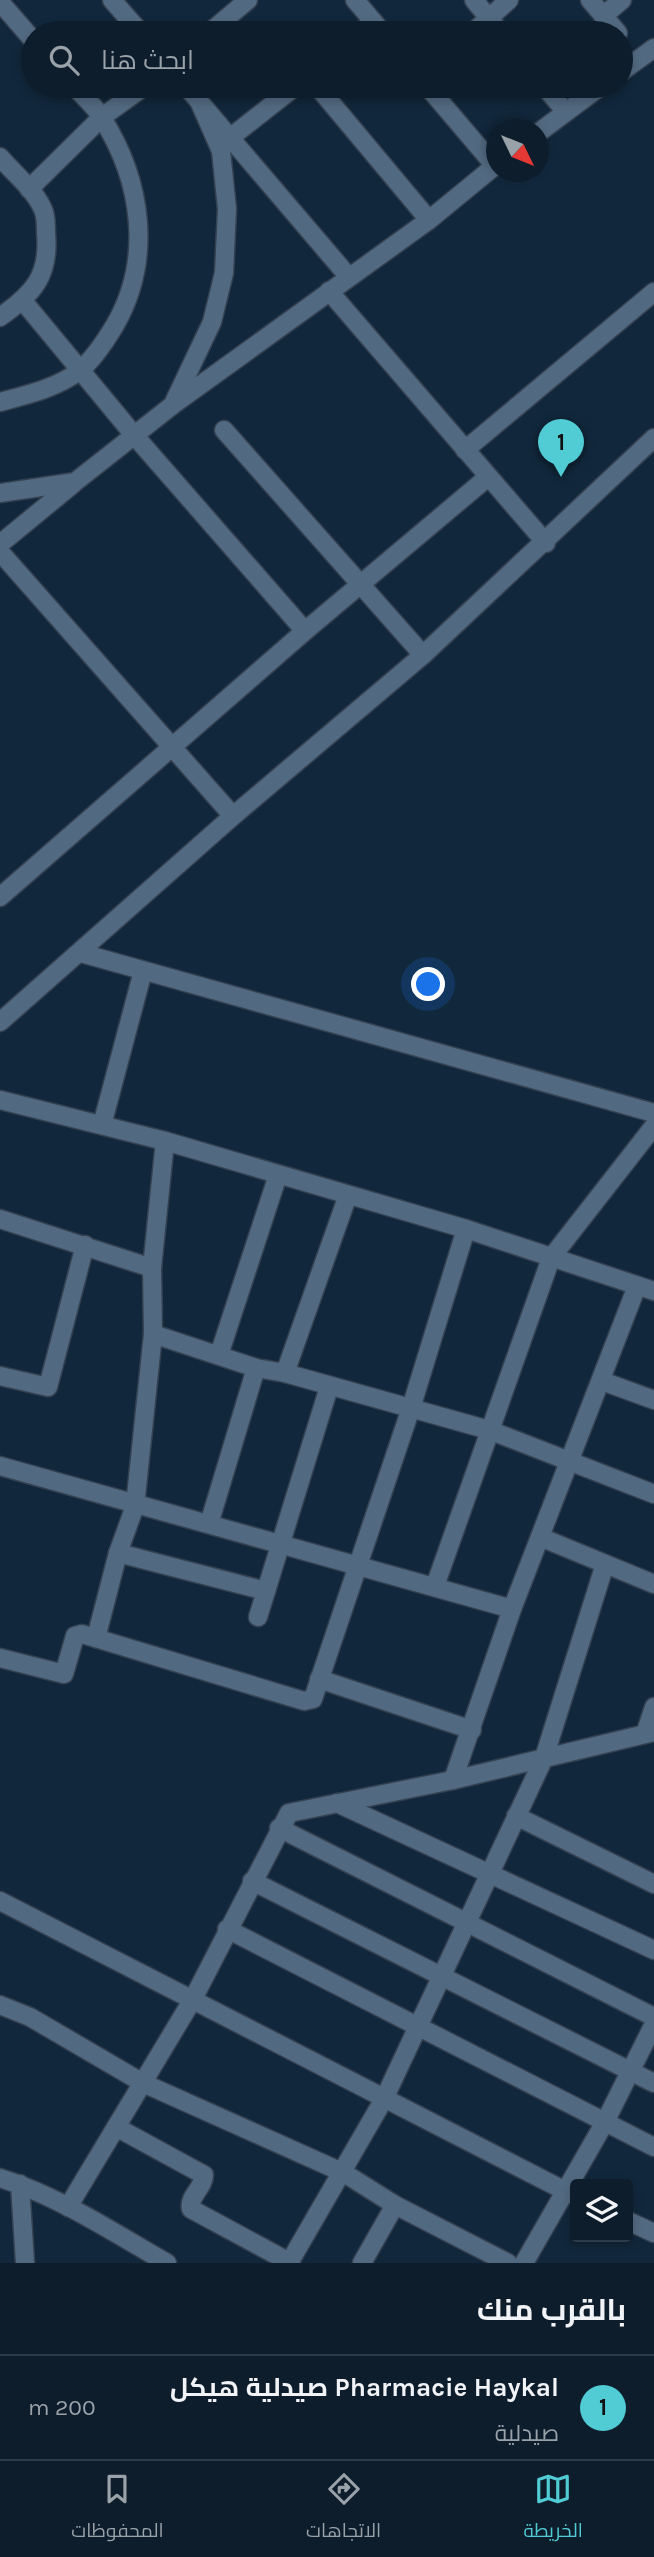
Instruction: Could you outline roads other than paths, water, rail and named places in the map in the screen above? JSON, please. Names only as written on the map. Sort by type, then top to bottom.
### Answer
[{"type":"street","points":[[223,21],[247,0]]},
{"type":"street","points":[[355,0],[367,21]]},
{"type":"street","points":[[474,0],[491,21]]},
{"type":"street","points":[[486,21],[509,0]]},
{"type":"street","points":[[590,0],[607,21]]},
{"type":"street","points":[[603,16],[622,0]]},
{"type":"street","points":[[113,1],[130,21]]},
{"type":"street","points":[[0,2],[21,26]]},
{"type":"street","points":[[0,402],[33,394],[79,371],[107,339],[122,313],[135,278],[139,249],[138,216],[132,183],[102,117],[85,98]]},
{"type":"street","points":[[29,189],[102,117],[128,98]]},
{"type":"street","points":[[196,98],[348,276]]},
{"type":"street","points":[[231,137],[281,98]]},
{"type":"street","points":[[327,98],[429,220]]},
{"type":"street","points":[[437,98],[486,154]]},
{"type":"street","points":[[554,98],[566,112]]},
{"type":"street","points":[[549,125],[585,98]]},
{"type":"street","points":[[174,404],[212,322],[225,273],[227,209],[221,151],[199,101]]},
{"type":"street","points":[[0,317],[23,301],[43,276],[48,247],[44,212],[29,189],[2,163]]},
{"type":"street","points":[[0,544],[174,404],[429,220],[486,174]]},
{"type":"street","points":[[328,291],[546,543]]},
{"type":"street","points":[[465,450],[654,292]]},
{"type":"street","points":[[23,301],[79,371],[305,631]]},
{"type":"street","points":[[224,430],[423,656]]},
{"type":"street","points":[[0,1022],[233,816],[423,656],[546,543],[654,438]]},
{"type":"street","points":[[0,897],[305,631],[488,477]]},
{"type":"street","points":[[0,493],[75,482]]},
{"type":"street","points":[[0,552],[174,745],[233,816]]},
{"type":"street","points":[[80,953],[654,1113]]},
{"type":"street","points":[[102,1125],[144,971]]},
{"type":"street","points":[[0,1101],[165,1141],[466,1229],[645,1288],[602,1381],[540,1537],[453,1780]]},
{"type":"street","points":[[435,1586],[551,1258],[654,1126]]},
{"type":"street","points":[[96,1638],[118,1553],[135,1506],[153,1335],[152,1268],[165,1141]]},
{"type":"street","points":[[219,1354],[278,1175]]},
{"type":"street","points":[[285,1373],[348,1195]]},
{"type":"street","points":[[0,1219],[152,1268]]},
{"type":"street","points":[[0,1658],[64,1674],[75,1636],[96,1638],[304,1701],[313,1699],[411,1408],[466,1229]]},
{"type":"street","points":[[0,1376],[48,1387],[85,1245]]},
{"type":"street","points":[[153,1335],[256,1368],[285,1373],[489,1430],[654,1494]]},
{"type":"street","points":[[209,1524],[256,1368]]},
{"type":"street","points":[[602,1381],[654,1400]]},
{"type":"street","points":[[258,1617],[329,1387]]},
{"type":"street","points":[[0,1466],[135,1506],[209,1524],[279,1546],[358,1564],[512,1609]]},
{"type":"street","points":[[540,1537],[654,1584]]},
{"type":"street","points":[[118,1553],[266,1591]]},
{"type":"street","points":[[116,2127],[204,2175],[204,2180],[190,2202],[191,2209],[290,2263],[384,2099],[544,1758],[605,1564]]},
{"type":"street","points":[[319,1679],[472,1730]]},
{"type":"street","points":[[68,2207],[194,1999],[227,1929],[289,1813],[453,1780],[649,1733],[654,1707]]},
{"type":"street","points":[[337,1803],[654,1950]]},
{"type":"street","points":[[516,1816],[654,1884]]},
{"type":"street","points":[[279,1828],[654,2017]]},
{"type":"street","points":[[252,1881],[654,2083]]},
{"type":"street","points":[[0,1901],[570,2194],[524,2263]]},
{"type":"street","points":[[227,1929],[654,2147]]},
{"type":"street","points":[[0,2005],[30,2017],[143,2083],[344,2173],[395,2205],[508,2263]]},
{"type":"street","points":[[577,2179],[654,2024]]},
{"type":"street","points":[[0,2178],[20,2184],[68,2207],[167,2263]]},
{"type":"street","points":[[20,2184],[25,2263]]},
{"type":"street","points":[[368,2261],[395,2205]]},
{"type":"street","points":[[633,2223],[654,2233]]},
{"type":"place","name":"Pharmacie Haykal صيدلية هيكل","points":[[561,477]]}]
